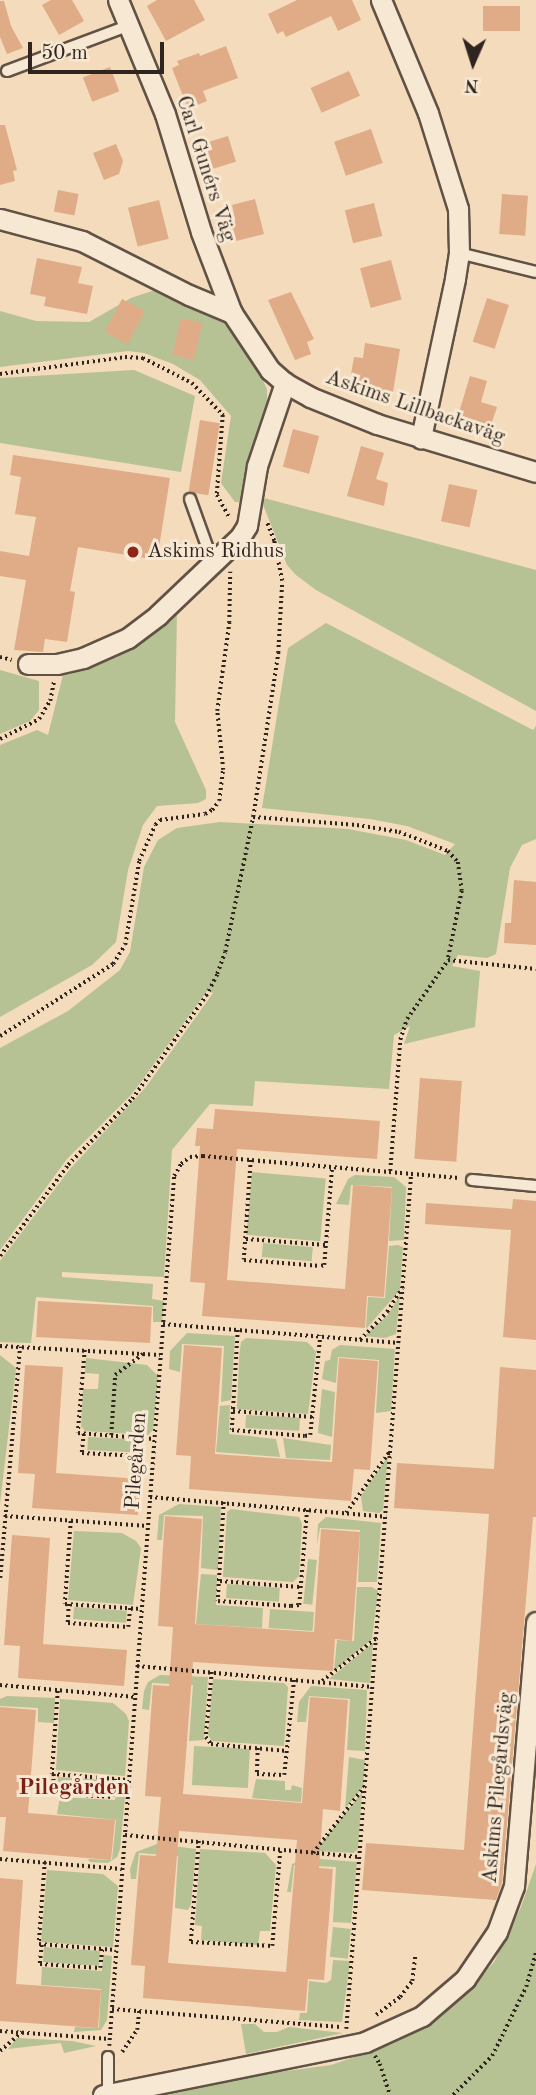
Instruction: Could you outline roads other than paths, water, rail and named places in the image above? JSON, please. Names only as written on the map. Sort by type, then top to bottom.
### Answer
[{"type":"street","name":"Carl Gunérs Väg","points":[[118,0],[165,114],[201,232],[232,313]]},
{"type":"street","points":[[381,0],[452,182],[458,209],[459,253],[421,438]]},
{"type":"street","points":[[0,219],[82,241],[189,295],[232,313]]},
{"type":"street","name":"Askims Lillbackaväg","points":[[232,313],[258,354],[285,383],[334,408],[421,438],[536,472]]},
{"type":"street","points":[[28,664],[58,664],[83,658],[128,638],[234,543],[250,513],[257,466],[285,383]]},
{"type":"street","name":"Askims Pilegårdsväg","points":[[106,2094],[365,2042],[392,2032],[444,2000],[483,1956],[508,1906],[517,1870],[536,1622]]},
{"type":"lane","points":[[7,71],[130,24]]},
{"type":"lane","points":[[459,253],[536,272]]},
{"type":"lane","points":[[190,499],[213,563]]},
{"type":"lane","points":[[472,1180],[536,1186]]},
{"type":"lane","points":[[106,2094],[108,2057]]},
{"type":"place","name":"Askims Ridhus","points":[[133,552]]},
{"type":"district","name":"Pilegården","points":[[74,1788]]}]
